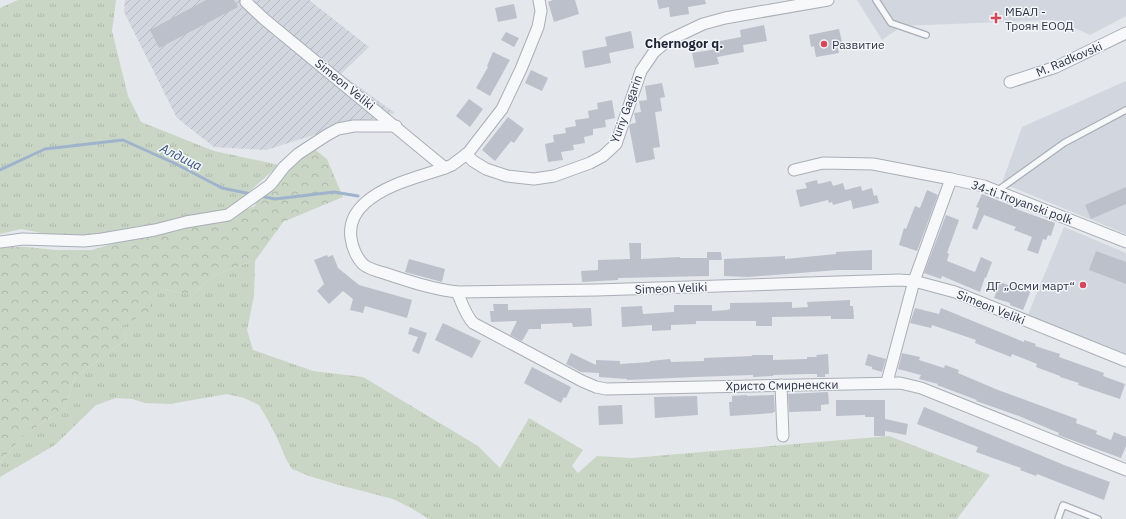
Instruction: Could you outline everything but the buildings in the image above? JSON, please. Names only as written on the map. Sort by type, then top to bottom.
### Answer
[{"type":"street","name":"Simeon Veliki","points":[[247,0],[246,2],[264,18],[446,168]]},
{"type":"street","name":"Simeon Veliki","points":[[538,0],[541,11],[538,27],[512,89],[502,109],[466,154],[446,168],[401,183],[375,196],[358,210],[352,220],[350,233],[352,244],[364,265],[407,281],[458,292],[597,290],[899,280],[914,281],[955,292],[1126,360]]},
{"type":"street","name":"Yuriy Gagarin","points":[[466,154],[473,161],[486,169],[507,176],[534,179],[554,176],[590,163],[603,156],[616,144],[641,70],[654,52],[667,41],[703,24],[725,18],[828,0]]},
{"type":"street","name":"M. Radkovski","points":[[1010,82],[1056,67],[1126,34]]},
{"type":"street","points":[[0,242],[23,239],[84,241],[102,239],[228,215],[270,185],[284,167],[298,154],[338,129],[354,126],[396,126]]},
{"type":"street","name":"34-ti Troyanski polk","points":[[794,170],[823,163],[873,164],[984,186],[1126,242]]},
{"type":"street","points":[[887,382],[914,281],[951,179]]},
{"type":"street","name":"Христо Смирненски","points":[[458,292],[468,318],[473,323],[596,387],[606,389],[887,382],[900,383],[921,388],[1126,470]]},
{"type":"street","points":[[781,385],[783,436]]},
{"type":"lane","points":[[876,0],[891,23],[926,35]]},
{"type":"lane","points":[[997,191],[1064,143],[1126,110]]},
{"type":"lane","points":[[1058,519],[1063,505],[1098,519]]},
{"type":"shaded area","points":[[125,0],[309,0],[369,47],[341,74],[395,113],[336,128],[266,150],[214,147],[177,118],[124,12]]},
{"type":"shaded area","name":"МБАЛ - Троян ЕООД","points":[[857,0],[1126,0],[1126,16],[1090,35],[1059,21],[1049,20],[902,26],[882,40]]},
{"type":"shaded area","points":[[1126,81],[1126,234],[1002,183],[1022,127]]},
{"type":"shaded area","name":"ДГ „Осми март“","points":[[1064,227],[1126,253],[1126,355],[1027,317]]},
{"type":"green space","points":[[18,0],[116,0],[112,31],[128,96],[141,122],[214,151],[279,165],[233,206],[215,215],[140,226],[85,238],[57,236],[21,229],[0,234],[0,8]]},
{"type":"green space","points":[[308,144],[327,159],[343,197],[283,222],[255,261],[215,275],[194,293],[181,293],[164,289],[149,298],[151,311],[121,326],[127,339],[75,377],[65,408],[24,435],[0,462],[0,247],[92,250],[131,238],[157,236],[178,229],[216,222],[255,206],[257,199]]},
{"type":"green space","points":[[255,261],[254,296],[247,330],[253,350],[313,371],[363,377],[478,446],[500,468],[529,418],[583,450],[572,466],[578,473],[597,456],[632,458],[889,436],[990,475],[957,519],[429,519],[393,499],[339,485],[292,469],[259,405],[244,398],[227,394],[170,404],[145,403],[132,399],[116,398],[96,405],[55,445],[0,477],[0,462],[24,435],[65,408],[75,377],[127,339],[121,326],[135,318],[149,298],[164,289],[181,293],[194,293],[215,275]]},
{"type":"waterway","name":"Алдица","points":[[0,170],[45,149],[123,140],[176,164],[222,188],[251,194]]},
{"type":"waterway","name":"Алдица","points":[[260,196],[275,199],[334,192],[358,196]]},
{"type":"place","name":"МБАЛ - Троян ЕООД","points":[[996,18]]},
{"type":"place","name":"Развитие","points":[[824,44]]},
{"type":"place","name":"ДГ „Осми март“","points":[[1083,285]]},
{"type":"district","name":"Chernogor q.","points":[[684,43]]}]
